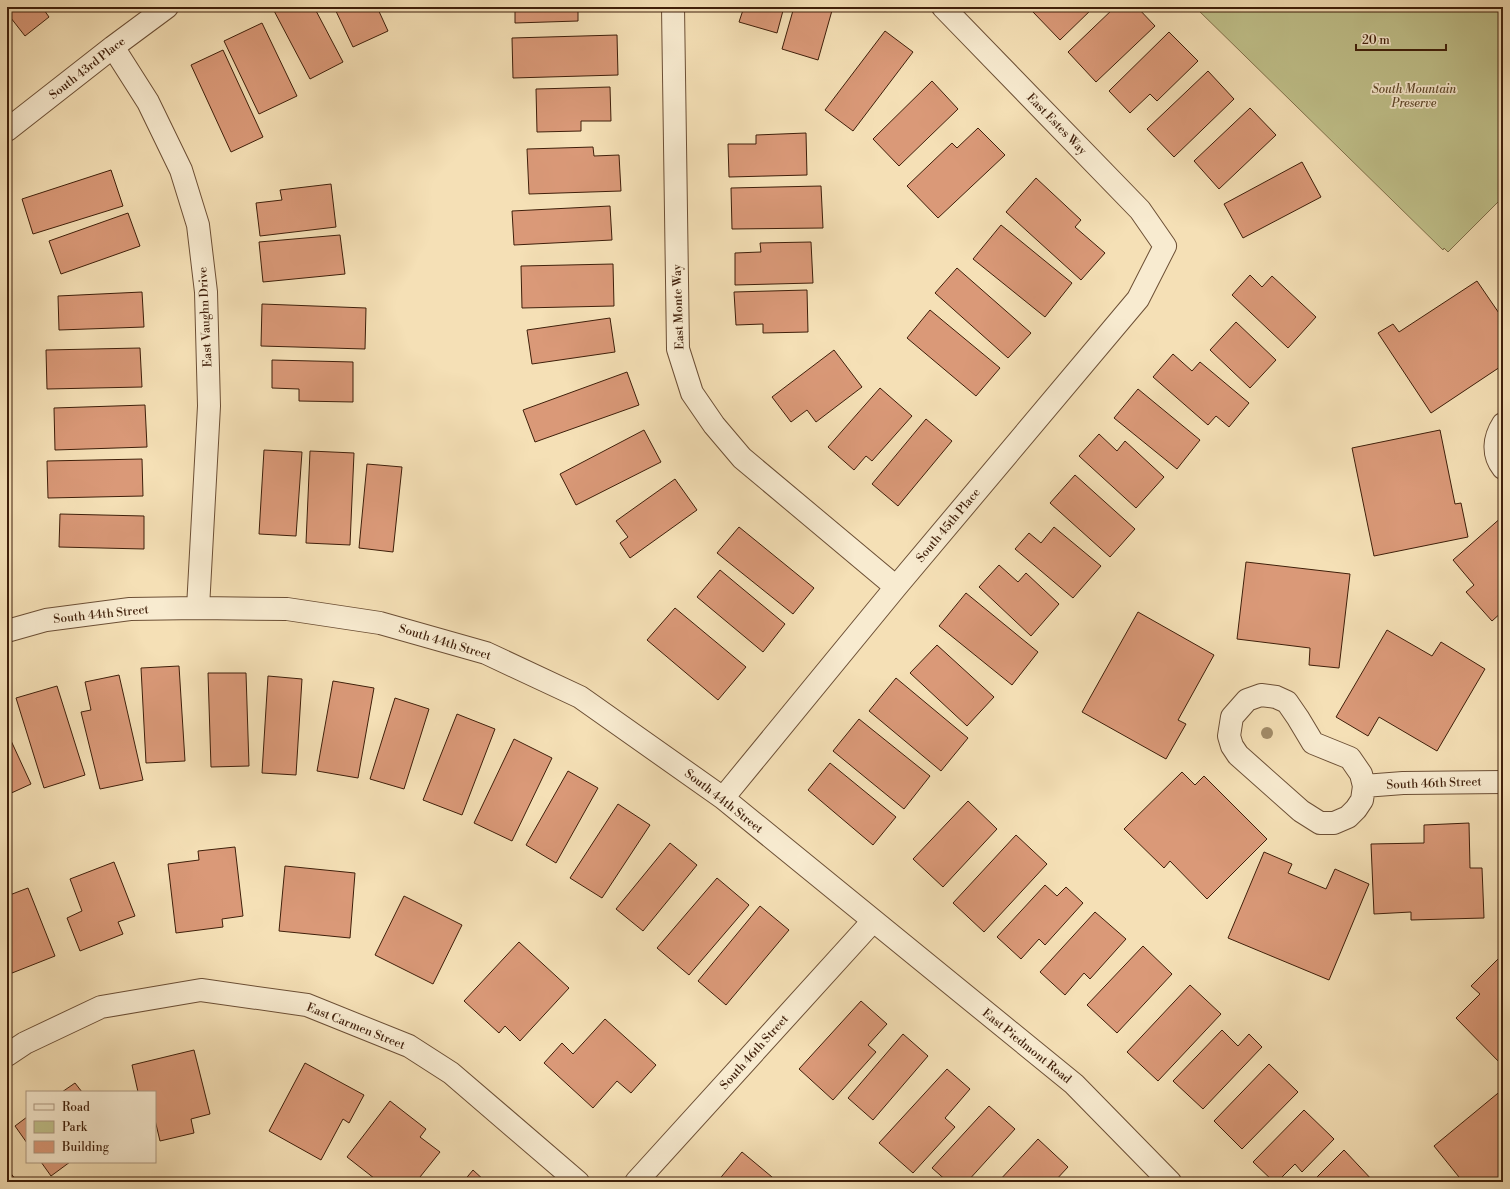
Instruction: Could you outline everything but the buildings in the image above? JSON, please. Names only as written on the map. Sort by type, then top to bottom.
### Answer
[{"type":"street","name":"South 43rd Place","points":[[7,130],[167,7]]},
{"type":"street","name":"East Monte Way","points":[[673,7],[678,349],[692,393],[714,425],[742,458],[896,587]]},
{"type":"street","name":"East Estes Way","points":[[943,7],[1140,210],[1164,246]]},
{"type":"street","name":"East Vaughn Drive","points":[[113,47],[148,102],[181,170],[198,225],[206,292],[209,406],[198,608]]},
{"type":"street","name":"South 45th Place","points":[[723,798],[896,587],[1138,299],[1164,246]]},
{"type":"street","points":[[1503,424],[1498,432],[1495,443],[1496,455],[1503,468]]},
{"type":"street","name":"South 44th Street","points":[[7,631],[46,620],[122,610],[198,608],[287,609],[380,622],[486,653],[580,696],[723,798],[873,921]]},
{"type":"street","points":[[1261,695],[1276,697],[1287,702],[1314,743],[1350,758],[1361,774],[1364,786],[1362,800],[1348,817],[1334,823],[1320,823],[1301,811],[1238,755],[1232,746],[1229,736],[1232,717],[1247,700],[1261,695]]},
{"type":"street","name":"South 46th Street","points":[[1364,786],[1403,783],[1503,782]]},
{"type":"street","name":"South 46th Street","points":[[636,1182],[873,921]]},
{"type":"street","name":"East Piedmont Road","points":[[873,921],[1074,1084],[1170,1182]]},
{"type":"street","name":"East Carmen Street","points":[[7,1055],[25,1043],[101,1007],[201,990],[307,1005],[409,1046],[451,1073],[578,1182]]},
{"type":"green space","name":"South Mountain Preserve","points":[[1195,7],[1503,7],[1503,197],[1448,252],[1444,248],[1443,250]]}]
